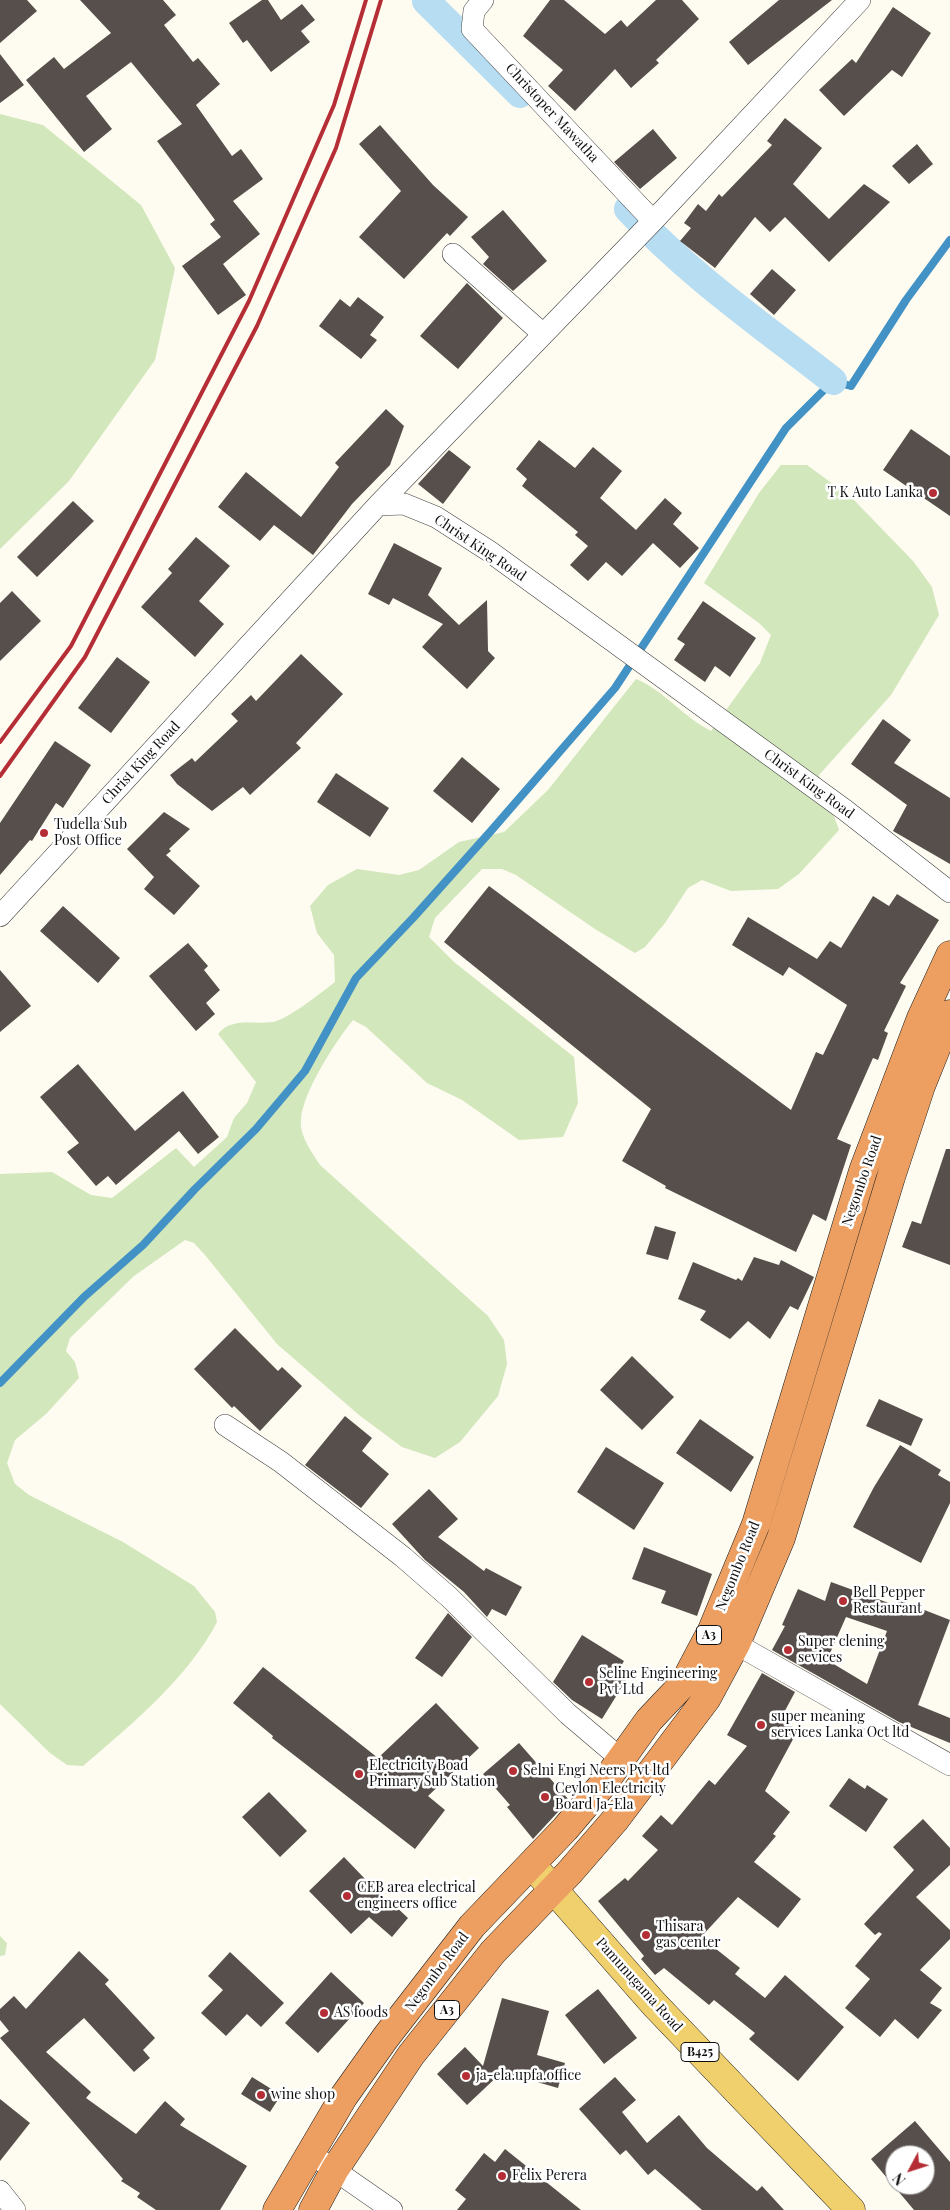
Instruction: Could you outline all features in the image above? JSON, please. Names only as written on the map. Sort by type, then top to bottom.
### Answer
[{"type":"highway","name":"Negombo Road","points":[[277,2210],[344,2096],[386,2037],[472,1926],[532,1865],[604,1783],[649,1720],[684,1683],[712,1630],[756,1524],[863,1171],[921,1018],[950,955]]},
{"type":"highway","name":"Negombo Road","points":[[313,2210],[335,2169],[411,2054],[493,1952],[615,1820],[707,1698],[736,1644],[781,1538],[890,1177],[921,1086],[950,1014]]},
{"type":"main road","name":"Pamunugama Road","points":[[532,1865],[654,2004],[851,2210]]},
{"type":"street","name":"Christoper Mawatha","points":[[483,0],[474,11],[472,29],[653,220]]},
{"type":"street","points":[[378,505],[653,220],[860,0]]},
{"type":"street","points":[[453,254],[543,334]]},
{"type":"street","name":"Christ King Road","points":[[0,916],[378,505],[404,504],[436,517],[489,551],[658,676],[845,810],[950,892]]},
{"type":"street","points":[[225,1425],[281,1462],[403,1557],[449,1596],[548,1696],[621,1759]]},
{"type":"street","points":[[736,1644],[950,1766]]},
{"type":"street","points":[[310,2153],[392,2210]]},
{"type":"street","points":[[0,2191],[15,2210]]},
{"type":"green space","points":[[0,114],[43,125],[141,205],[175,268],[155,360],[69,481],[0,549]]},
{"type":"green space","points":[[781,465],[807,465],[852,498],[913,561],[932,587],[939,615],[891,695],[819,775],[839,830],[799,874],[778,889],[731,891],[702,880],[688,888],[665,923],[645,947],[635,953],[595,929],[516,875],[502,869],[482,869],[435,918],[429,937],[454,962],[574,1057],[578,1103],[563,1137],[519,1140],[462,1100],[427,1083],[366,1027],[353,1020],[329,1054],[307,1095],[303,1108],[301,1119],[302,1132],[310,1149],[320,1165],[488,1316],[504,1340],[507,1364],[498,1396],[460,1442],[435,1458],[402,1447],[359,1415],[277,1344],[205,1255],[194,1243],[185,1240],[134,1276],[70,1338],[66,1351],[75,1362],[79,1378],[46,1414],[15,1440],[7,1463],[15,1484],[29,1495],[123,1542],[194,1586],[215,1612],[217,1622],[191,1662],[157,1700],[83,1766],[67,1765],[50,1753],[0,1704],[0,1174],[52,1172],[91,1195],[112,1198],[176,1148],[194,1167],[227,1137],[234,1118],[247,1103],[256,1082],[218,1034],[230,1025],[265,1023],[279,1020],[304,1005],[335,982],[334,955],[317,933],[310,906],[328,885],[357,869],[399,875],[419,870],[459,842],[504,832],[548,790],[636,679],[647,684],[711,731],[760,663],[771,635],[759,623],[704,583],[759,493]]},
{"type":"green space","points":[[0,1936],[7,1943],[5,1955],[0,1956]]},
{"type":"building","points":[[0,0],[27,0],[37,11],[0,43]]},
{"type":"building","points":[[80,0],[163,0],[176,15],[164,25],[193,62],[198,58],[220,84],[196,105],[232,156],[241,149],[263,179],[233,201],[260,234],[223,264],[246,295],[218,315],[182,266],[221,237],[210,224],[215,220],[157,141],[182,124],[131,62],[86,96],[112,129],[84,152],[26,80],[54,57],[64,69],[111,33]]},
{"type":"building","points":[[262,0],[268,0],[281,20],[302,4],[315,20],[301,31],[310,42],[271,72],[247,40],[243,43],[229,23]]},
{"type":"building","points":[[550,0],[564,0],[605,34],[621,20],[627,27],[656,0],[682,0],[699,19],[656,60],[659,63],[631,88],[615,69],[575,111],[548,86],[563,70],[523,36]]},
{"type":"building","points":[[779,0],[832,0],[748,65],[729,42]]},
{"type":"building","points":[[893,7],[931,33],[902,77],[892,70],[844,116],[819,90],[852,59],[856,63]]},
{"type":"building","points":[[0,54],[24,85],[0,103]]},
{"type":"building","points":[[785,118],[822,148],[793,184],[829,219],[864,184],[890,202],[829,262],[785,217],[770,232],[755,217],[715,268],[680,241],[691,228],[684,223],[698,204],[706,211],[719,194],[722,197],[772,145],[767,141]]},
{"type":"building","points":[[380,125],[433,185],[468,217],[450,236],[447,233],[404,279],[359,237],[401,191],[359,144]]},
{"type":"building","points":[[653,129],[677,158],[640,189],[614,162]]},
{"type":"building","points":[[917,144],[933,164],[909,184],[892,166]]},
{"type":"building","points":[[503,210],[547,261],[513,291],[483,264],[489,257],[471,237]]},
{"type":"building","points":[[772,269],[796,290],[774,315],[750,294]]},
{"type":"building","points":[[467,283],[503,318],[458,369],[420,336]]},
{"type":"building","points":[[358,297],[384,317],[370,335],[377,340],[361,359],[319,326],[340,299],[350,307]]},
{"type":"building","points":[[386,409],[404,426],[390,465],[352,504],[313,555],[274,525],[260,541],[218,507],[246,472],[301,517],[339,467],[335,463]]},
{"type":"building","name":"T K Auto Lanka","points":[[911,429],[950,456],[950,516],[883,470]]},
{"type":"building","points":[[539,440],[575,468],[593,447],[622,471],[600,498],[636,530],[665,498],[682,513],[673,524],[699,548],[680,568],[653,543],[622,576],[606,562],[588,581],[570,565],[588,546],[575,535],[578,532],[522,486],[527,479],[516,469]]},
{"type":"building","points":[[449,450],[471,467],[443,504],[418,484]]},
{"type":"building","points":[[73,501],[94,521],[37,577],[17,557]]},
{"type":"building","points":[[196,537],[230,566],[199,601],[224,624],[195,657],[141,607],[172,573],[168,569]]},
{"type":"building","points":[[394,543],[442,568],[428,595],[459,625],[487,600],[488,651],[495,658],[467,689],[422,647],[443,624],[393,598],[389,605],[368,594]]},
{"type":"building","points":[[12,591],[41,621],[0,661],[0,603]]},
{"type":"building","points":[[703,601],[756,638],[730,677],[715,666],[705,682],[674,660],[685,644],[677,639]]},
{"type":"building","points":[[301,654],[343,694],[296,743],[301,748],[250,795],[243,787],[212,811],[177,784],[170,775],[192,758],[195,762],[238,721],[231,714],[251,695],[256,701]]},
{"type":"building","points":[[117,657],[150,682],[111,733],[78,708]]},
{"type":"building","points":[[883,719],[911,740],[894,763],[950,798],[950,864],[893,831],[907,805],[851,764]]},
{"type":"building","points":[[55,741],[91,765],[63,808],[56,803],[32,841],[30,840],[0,875],[0,823]]},
{"type":"building","points":[[462,757],[500,789],[472,823],[433,791]]},
{"type":"building","points":[[336,773],[389,808],[370,837],[317,802]]},
{"type":"building","points":[[164,812],[190,829],[169,849],[171,851],[166,855],[200,886],[174,915],[144,889],[154,877],[127,849]]},
{"type":"building","points":[[489,886],[791,1110],[816,1052],[823,1055],[847,1005],[789,967],[783,976],[732,945],[748,917],[817,959],[830,941],[841,948],[873,896],[889,906],[897,894],[939,920],[900,983],[906,986],[884,1031],[888,1033],[878,1060],[873,1058],[837,1139],[851,1145],[826,1221],[813,1214],[796,1252],[665,1188],[666,1186],[622,1161],[651,1109],[444,942]]},
{"type":"building","points":[[63,906],[120,958],[98,983],[40,931]]},
{"type":"building","points":[[188,943],[208,966],[204,970],[220,990],[206,1003],[215,1014],[196,1031],[149,976]]},
{"type":"building","points":[[0,970],[31,1006],[0,1032]]},
{"type":"building","points":[[78,1064],[135,1131],[183,1091],[219,1137],[198,1154],[179,1131],[116,1185],[108,1176],[96,1186],[67,1152],[79,1143],[40,1097]]},
{"type":"building","points":[[946,1149],[950,1149],[950,1265],[902,1247],[912,1221],[921,1224]]},
{"type":"building","points":[[655,1226],[676,1232],[668,1260],[646,1254]]},
{"type":"building","points":[[754,1257],[779,1265],[781,1260],[814,1277],[798,1310],[790,1306],[770,1339],[748,1321],[730,1339],[700,1320],[706,1311],[678,1299],[693,1262],[742,1281]]},
{"type":"building","points":[[235,1328],[278,1371],[282,1367],[302,1386],[260,1431],[234,1406],[232,1408],[194,1369]]},
{"type":"building","points":[[632,1356],[674,1397],[642,1430],[600,1390]]},
{"type":"building","points":[[879,1399],[923,1419],[911,1446],[866,1426]]},
{"type":"building","points":[[345,1416],[372,1438],[362,1451],[389,1474],[361,1508],[305,1465]]},
{"type":"building","points":[[700,1419],[754,1457],[731,1492],[676,1453]]},
{"type":"building","points":[[900,1445],[941,1470],[938,1475],[950,1482],[950,1503],[921,1563],[853,1527],[874,1487]]},
{"type":"building","points":[[606,1447],[664,1483],[634,1530],[577,1492]]},
{"type":"building","points":[[429,1489],[458,1519],[438,1537],[484,1571],[486,1568],[522,1587],[506,1616],[492,1609],[487,1617],[464,1592],[425,1560],[392,1524]]},
{"type":"building","points":[[644,1547],[712,1574],[697,1616],[661,1603],[666,1591],[632,1579]]},
{"type":"building","points":[[831,1582],[897,1606],[899,1600],[950,1620],[918,1705],[950,1718],[950,1743],[899,1722],[772,1650],[785,1626],[782,1625],[798,1589],[825,1601]],"holes":[[[846,1617],[887,1631],[867,1684],[827,1660]]]},
{"type":"building","points":[[448,1613],[472,1637],[442,1677],[415,1658]]},
{"type":"building","name":"Seline Engineering Pvt Ltd","points":[[582,1635],[624,1661],[618,1671],[628,1677],[602,1719],[572,1700],[553,1682]]},
{"type":"building","points":[[263,1667],[378,1758],[436,1703],[479,1748],[428,1796],[445,1810],[415,1849],[272,1738],[273,1736],[233,1703]]},
{"type":"building","points":[[762,1673],[795,1692],[780,1720],[798,1730],[765,1791],[790,1812],[773,1834],[776,1836],[754,1862],[801,1899],[778,1928],[738,1897],[701,1937],[740,1968],[735,1974],[765,1998],[785,1975],[844,2027],[798,2081],[749,2039],[755,2033],[714,2000],[709,2005],[664,1968],[655,1975],[641,1959],[644,1956],[598,1901],[625,1878],[628,1881],[658,1850],[642,1836],[661,1815],[672,1825],[709,1780],[715,1785],[747,1746],[727,1735]]},
{"type":"building","points":[[519,1743],[569,1800],[533,1839],[507,1807],[510,1805],[483,1774]]},
{"type":"building","points":[[849,1778],[865,1789],[867,1785],[888,1799],[866,1832],[829,1806]]},
{"type":"building","points":[[269,1792],[307,1831],[280,1857],[242,1817]]},
{"type":"building","points":[[923,1819],[950,1848],[950,1865],[916,1897],[950,1930],[950,1939],[920,1970],[942,1988],[930,2003],[942,2010],[918,2039],[895,2019],[880,2037],[845,2008],[870,1979],[855,1966],[882,1934],[879,1932],[875,1935],[864,1924],[914,1870],[893,1847]]},
{"type":"building","name":"CEB area electrical engineers office","points":[[344,1857],[390,1905],[392,1903],[408,1918],[392,1937],[369,1917],[351,1934],[309,1891]]},
{"type":"building","points":[[79,1951],[109,1980],[105,1984],[155,2038],[143,2050],[150,2058],[134,2072],[84,2018],[46,2052],[91,2092],[86,2098],[136,2134],[165,2101],[185,2119],[180,2125],[247,2166],[220,2210],[156,2210],[137,2197],[140,2193],[121,2181],[123,2179],[0,2038],[9,2031],[0,2020],[0,2009],[14,1996],[26,2009]]},
{"type":"building","points":[[230,1952],[284,2003],[261,2027],[247,2014],[226,2036],[201,2013],[223,1990],[208,1976]]},
{"type":"building","name":"AS foods","points":[[331,1972],[364,2003],[318,2053],[285,2023]]},
{"type":"building","points":[[598,1989],[637,2038],[604,2064],[565,2015]]},
{"type":"building","points":[[502,1998],[549,2011],[537,2055],[565,2063],[558,2088],[502,2072],[467,2105],[437,2074],[465,2047],[483,2066]]},
{"type":"building","name":"wine shop","points":[[252,2077],[281,2095],[270,2112],[241,2094]]},
{"type":"building","points":[[615,2077],[636,2100],[622,2112],[647,2143],[679,2115],[707,2148],[757,2191],[762,2186],[784,2210],[702,2210],[655,2169],[648,2175],[626,2150],[620,2155],[579,2109]]},
{"type":"building","points":[[0,2099],[30,2123],[0,2161]]},
{"type":"building","points":[[915,2121],[950,2162],[950,2210],[914,2210],[901,2195],[935,2195],[935,2145],[887,2145]]},
{"type":"building","points":[[885,2147],[885,2176],[871,2159]]},
{"type":"building","name":"Felix Perera","points":[[505,2149],[581,2210],[457,2210],[466,2199],[455,2190],[484,2153],[495,2162]]},
{"type":"waterway","points":[[426,1],[520,94]]},
{"type":"waterway","points":[[628,209],[651,233],[701,278],[833,381]]},
{"type":"waterway","points":[[0,1383],[84,1297],[143,1245],[195,1189],[256,1129],[305,1071],[356,978],[490,832],[615,688],[786,428],[833,381],[851,386],[906,300],[950,240]]},
{"type":"railway","points":[[0,742],[71,646],[249,301],[334,105],[366,0]]},
{"type":"railway","points":[[0,776],[85,657],[257,326],[336,148],[381,0]]},
{"type":"place","name":"T K Auto Lanka","points":[[933,493]]},
{"type":"place","name":"Tudella Sub Post Office","points":[[44,833]]},
{"type":"place","name":"Bell Pepper Restaurant","points":[[843,1601]]},
{"type":"place","name":"Super clening sevices","points":[[788,1650]]},
{"type":"place","name":"Seline Engineering Pvt Ltd","points":[[589,1682]]},
{"type":"place","name":"super meaning services Lanka Oct ltd","points":[[761,1725]]},
{"type":"place","name":"Selni Engi Neers Pvt ltd","points":[[513,1771]]},
{"type":"place","name":"Electricity Boad Primary Sub Station","points":[[359,1774]]},
{"type":"place","name":"Ceylon Electricity Board Ja-Ela","points":[[545,1797]]},
{"type":"place","name":"CEB area electrical engineers office","points":[[347,1896]]},
{"type":"place","name":"Thisara gas center","points":[[646,1935]]},
{"type":"place","name":"AS foods","points":[[324,2013]]},
{"type":"place","name":"ja-ela.upfa.office","points":[[466,2076]]},
{"type":"place","name":"wine shop","points":[[261,2095]]},
{"type":"place","name":"Felix Perera","points":[[502,2176]]}]
